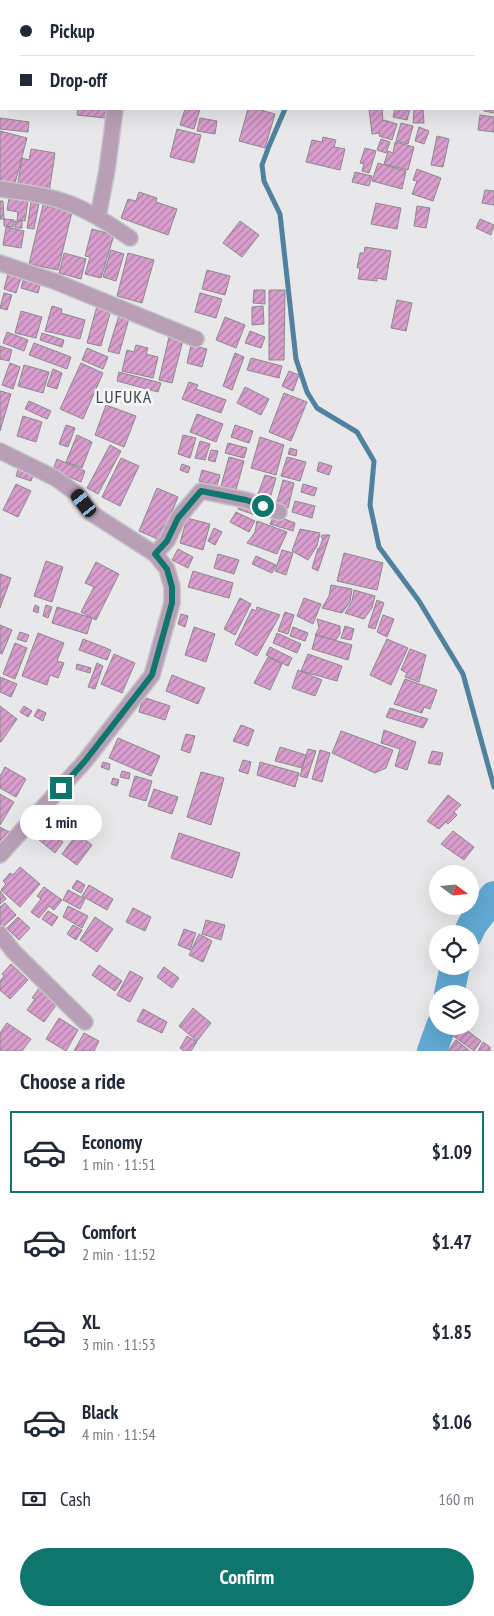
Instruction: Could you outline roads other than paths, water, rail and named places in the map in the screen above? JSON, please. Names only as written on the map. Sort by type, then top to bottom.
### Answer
[{"type":"street","points":[[98,217],[107,170],[115,110]]},
{"type":"street","points":[[0,189],[40,195],[63,201],[98,217],[130,238]]},
{"type":"street","points":[[0,263],[54,281],[196,339]]},
{"type":"street","points":[[0,451],[55,478],[76,493],[91,513],[155,554],[167,569],[172,587],[172,603],[152,675],[85,761],[0,855]]},
{"type":"street","points":[[155,554],[167,541],[178,518],[201,491],[246,500],[280,512]]},
{"type":"street","points":[[0,934],[13,951],[85,1022]]},
{"type":"waterway","points":[[285,110],[262,165],[264,181],[280,214],[296,359],[307,392],[317,408],[357,432],[374,461],[370,505],[379,547],[419,601],[463,674],[494,787]]},
{"type":"waterway","points":[[472,925],[494,896]]},
{"type":"waterway","points":[[451,985],[453,975]]},
{"type":"waterway","points":[[432,1051],[438,1035]]},
{"type":"district","name":"LUFUKA","points":[[124,396]]}]
